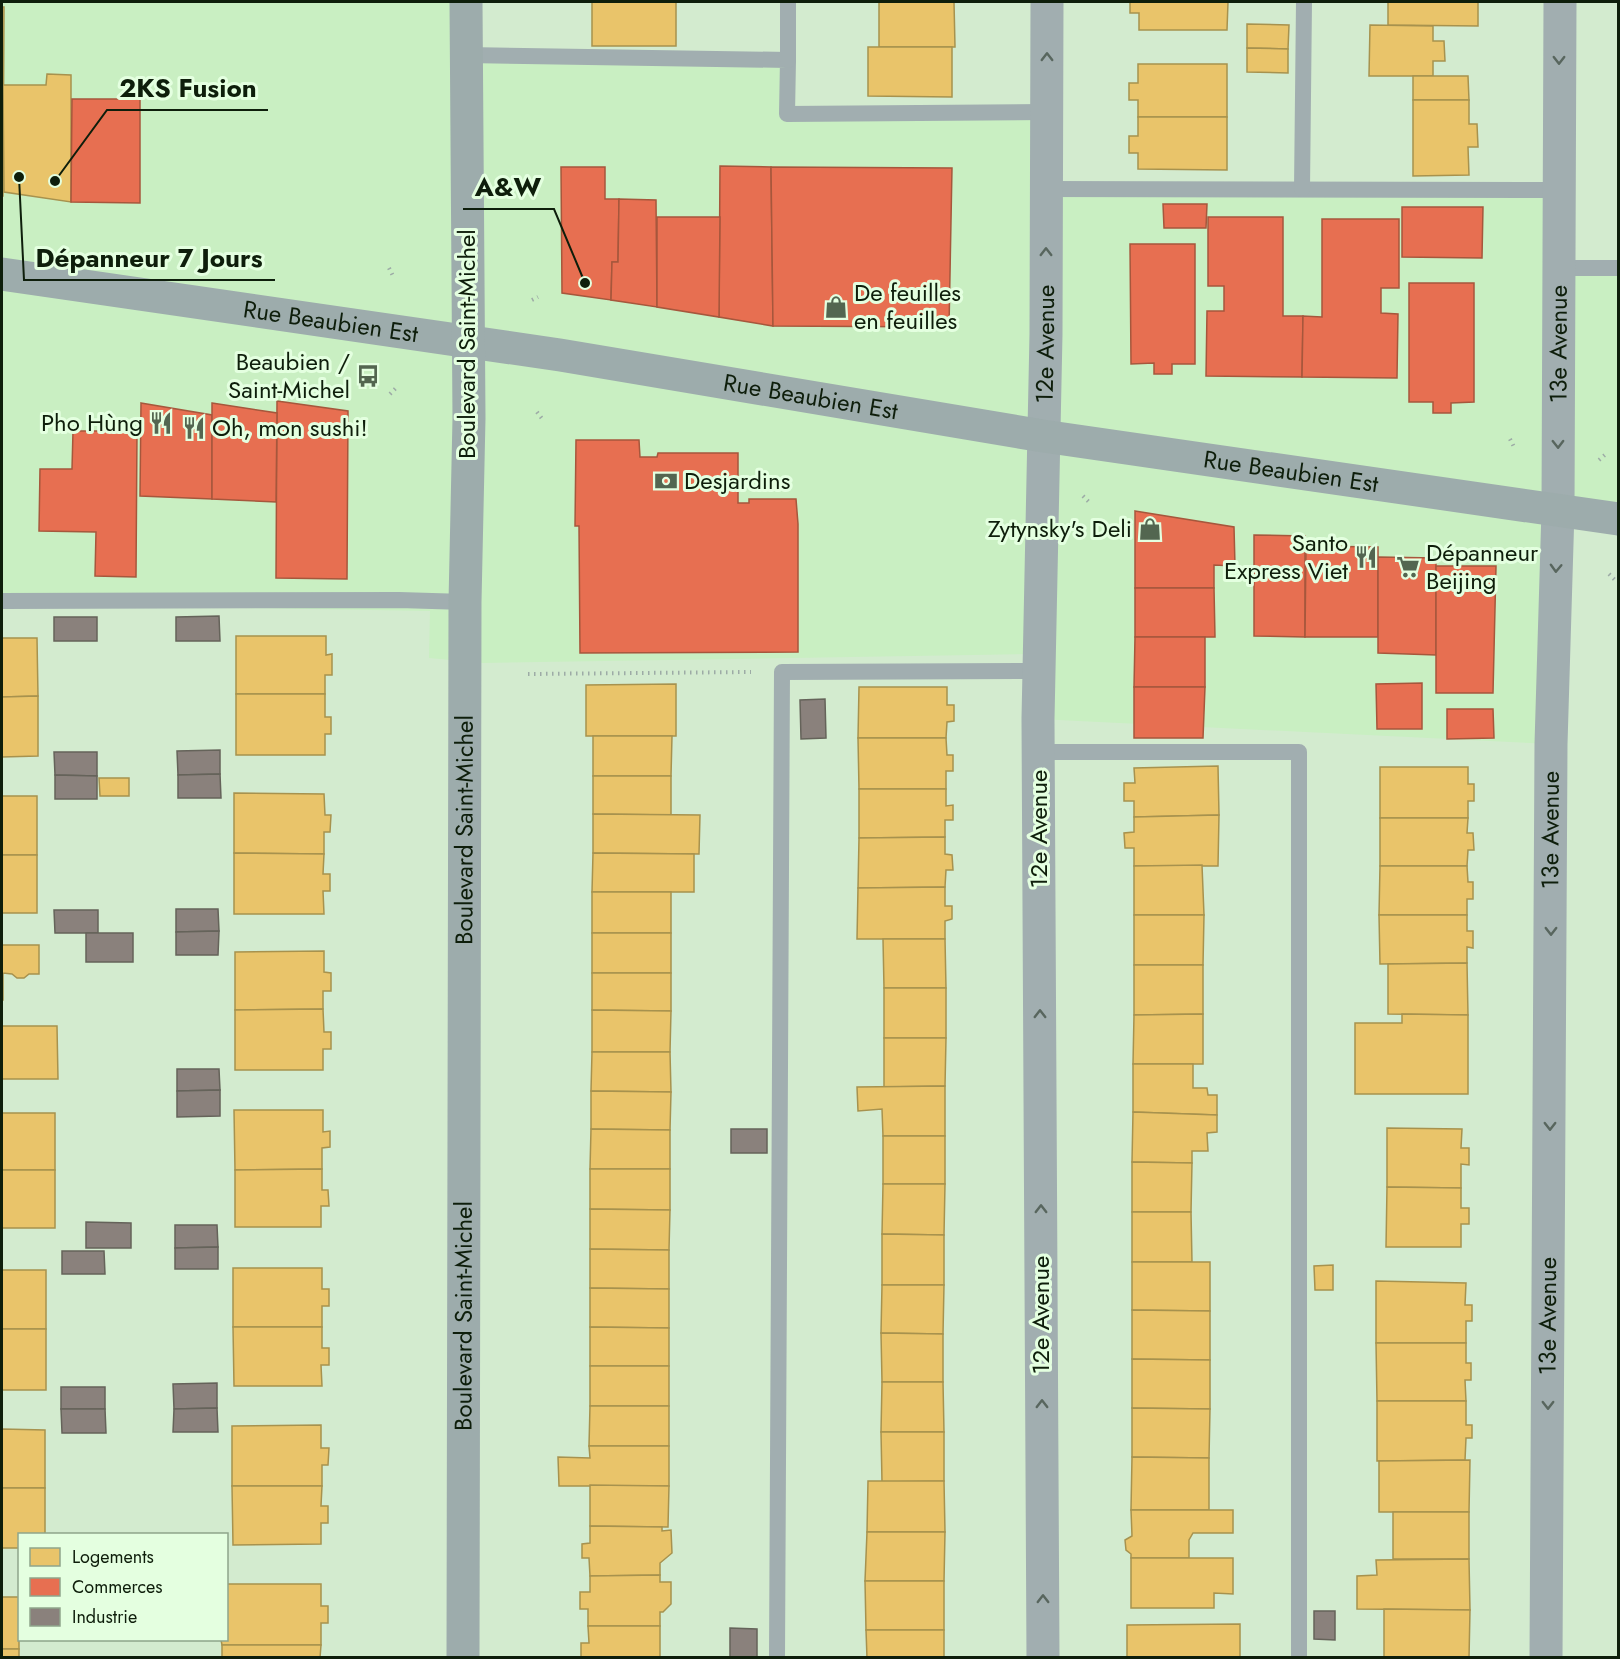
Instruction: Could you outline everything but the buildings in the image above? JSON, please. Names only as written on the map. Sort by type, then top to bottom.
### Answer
[{"type":"main road","name":"Boulevard Saint-Michel","points":[[464,1658],[465,602],[469,418],[466,2]]},
{"type":"main road","name":"Rue Beaubien Est","points":[[2,274],[560,356],[1043,436],[1618,519]]},
{"type":"street","name":"12e Avenue","points":[[1043,1658],[1038,752],[1045,379],[1047,2]]},
{"type":"street","name":"13e Avenue","points":[[1546,1658],[1551,744],[1558,510],[1560,2]]},
{"type":"lane","points":[[788,2],[787,114],[1046,112]]},
{"type":"lane","points":[[1302,189],[1304,2]]},
{"type":"lane","points":[[466,55],[788,60]]},
{"type":"lane","points":[[1046,189],[1558,190]]},
{"type":"lane","points":[[1559,268],[1618,268]]},
{"type":"lane","points":[[2,601],[399,600],[465,602]]},
{"type":"lane","points":[[777,1658],[782,672],[1039,671]]},
{"type":"lane","points":[[1038,752],[1299,752],[1299,1658]]},
{"type":"path","points":[[388,268],[393,276]]},
{"type":"path","points":[[532,300],[538,297]]},
{"type":"path","points":[[390,394],[396,388]]},
{"type":"path","points":[[537,412],[543,420]]},
{"type":"path","points":[[1510,439],[1515,449]]},
{"type":"path","points":[[1599,460],[1606,454]]},
{"type":"path","points":[[1083,496],[1090,503]]},
{"type":"path","points":[[1509,559],[1514,554]]},
{"type":"path","points":[[1609,574],[1615,580]]},
{"type":"path","points":[[528,674],[782,672]]},
{"type":"shaded area","points":[[2,2],[466,2],[466,54],[788,60],[787,113],[1046,112],[1046,189],[1558,190],[1559,268],[1618,268],[1618,519],[1559,510],[1551,744],[1038,719],[1032,654],[483,663],[429,658],[430,611],[2,604]]},
{"type":"place","name":"Dépanneur 7 Jours","points":[[19,177]]},
{"type":"place","name":"2KS Fusion","points":[[55,181]]},
{"type":"place","name":"A&W","points":[[585,283]]},
{"type":"place","name":"De feuilles en feuilles","points":[[836,307]]},
{"type":"place","name":"Beaubien / Saint-Michel","points":[[368,376]]},
{"type":"place","name":"Pho Hùng","points":[[161,423]]},
{"type":"place","name":"Oh, mon sushi!","points":[[194,428]]},
{"type":"place","name":"Desjardins","points":[[666,481]]},
{"type":"place","name":"Zytynsky's Deli","points":[[1150,529]]},
{"type":"place","name":"Santo Express Viet","points":[[1366,557]]},
{"type":"place","name":"Dépanneur Beijing","points":[[1408,567]]}]
